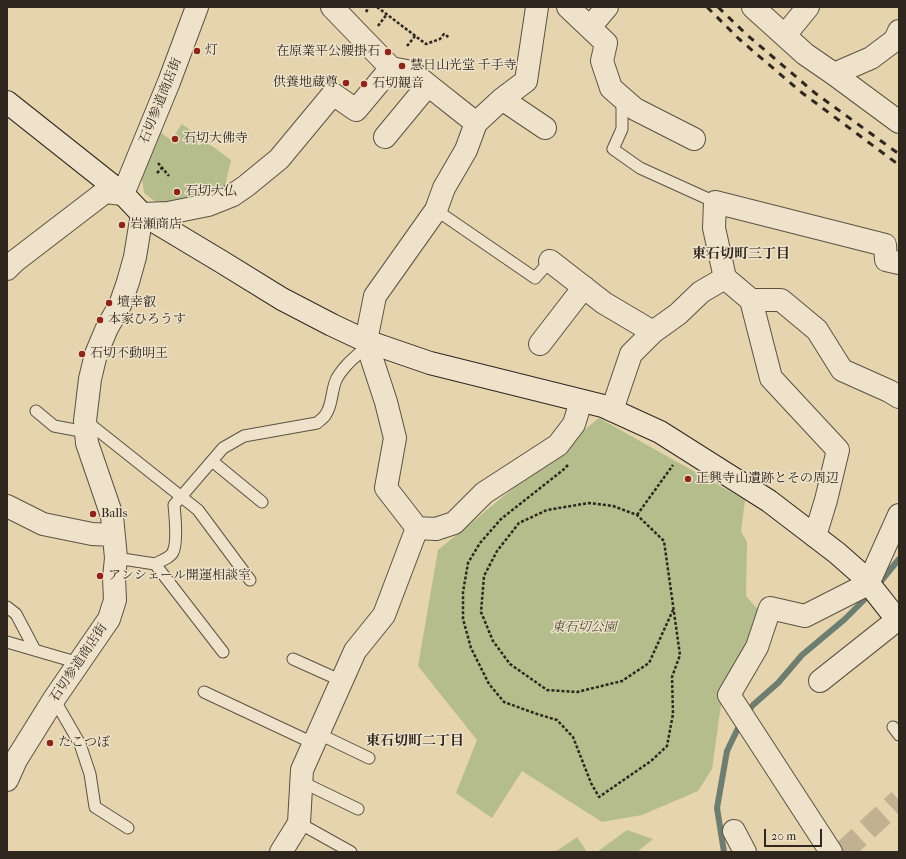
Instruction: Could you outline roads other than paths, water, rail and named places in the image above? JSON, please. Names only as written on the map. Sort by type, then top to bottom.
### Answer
[{"type":"street","name":"石切参道商店街","points":[[123,194],[169,82],[197,7]]},
{"type":"street","points":[[332,7],[391,68],[412,72],[476,123]]},
{"type":"street","points":[[537,7],[526,81],[502,99],[476,123],[466,150],[444,188],[436,210],[375,296],[367,344],[396,438],[386,488],[417,528],[436,529],[454,523],[484,494],[558,445],[574,424],[581,400]]},
{"type":"street","points":[[568,7],[606,43],[602,61],[611,88],[635,109],[694,140]]},
{"type":"street","points":[[590,27],[607,7]]},
{"type":"street","points":[[753,7],[805,54],[899,122]]},
{"type":"street","points":[[784,35],[808,7]]},
{"type":"street","points":[[834,74],[871,58],[895,40],[899,31]]},
{"type":"street","points":[[142,214],[168,213],[208,205],[233,195],[279,159],[333,94],[356,110],[391,68]]},
{"type":"street","points":[[385,137],[428,85]]},
{"type":"street","points":[[502,99],[545,128]]},
{"type":"street","points":[[7,102],[123,194],[142,214],[282,299],[332,326],[367,344],[430,363],[603,406],[660,432],[769,501],[837,553],[862,575],[898,621],[820,681]]},
{"type":"street","points":[[7,270],[16,261],[105,192],[123,194]]},
{"type":"street","points":[[815,536],[826,500],[838,450],[771,378],[751,300],[726,278],[714,228],[715,202],[886,245],[886,260],[899,263]]},
{"type":"street","name":"石切参道商店街","points":[[7,780],[16,760],[54,699],[109,619],[115,600],[114,578],[116,558],[112,516],[87,443],[86,426],[90,379],[96,354],[107,328],[120,305],[128,282],[135,257],[142,214]]},
{"type":"street","points":[[550,261],[604,303],[653,332]]},
{"type":"street","points":[[612,410],[631,354],[653,332],[678,314],[701,292],[726,278]]},
{"type":"street","points":[[540,344],[584,287]]},
{"type":"street","points":[[751,300],[781,300],[817,330],[842,370],[899,397]]},
{"type":"street","points":[[7,506],[43,524],[92,534],[113,535]]},
{"type":"street","points":[[831,852],[729,695],[757,646],[770,608],[805,616],[868,584],[899,515]]},
{"type":"street","points":[[281,852],[299,823],[302,770],[355,651],[384,615],[417,528]]},
{"type":"street","points":[[734,831],[745,852]]},
{"type":"lane","points":[[622,97],[622,129],[613,149],[640,168],[715,202]]},
{"type":"lane","points":[[436,210],[535,278],[550,261]]},
{"type":"lane","points":[[116,558],[155,564],[173,553],[176,542],[174,505],[223,448],[244,436],[317,423],[325,415],[329,408],[337,378],[367,344]]},
{"type":"lane","points":[[36,411],[54,426],[86,426],[198,510],[250,580]]},
{"type":"lane","points":[[212,461],[262,502]]},
{"type":"lane","points":[[155,564],[223,652]]},
{"type":"lane","points":[[7,608],[16,614],[36,650]]},
{"type":"lane","points":[[7,642],[79,663]]},
{"type":"lane","points":[[293,660],[342,681]]},
{"type":"lane","points":[[204,692],[317,739],[369,758]]},
{"type":"lane","points":[[54,699],[80,744],[90,774],[94,807],[128,828]]},
{"type":"lane","points":[[302,782],[358,809]]},
{"type":"lane","points":[[299,823],[351,852]]},
{"type":"waterway","points":[[877,586],[899,559]]},
{"type":"waterway","points":[[746,714],[753,705],[778,683],[802,655],[845,619],[871,593]]},
{"type":"waterway","points":[[724,852],[717,808],[727,751],[741,722]]},
{"type":"tunnel","points":[[843,852],[899,800]]},
{"type":"railway","points":[[707,7],[739,39],[801,92],[899,165]]},
{"type":"railway","points":[[718,7],[746,34],[815,93],[899,154]]},
{"type":"place","name":"灯","points":[[197,51]]},
{"type":"place","name":"在原業平公腰掛石","points":[[388,52]]},
{"type":"place","name":"慧日山光堂 千手寺","points":[[402,66]]},
{"type":"place","name":"供養地蔵尊","points":[[346,83]]},
{"type":"place","name":"石切観音","points":[[364,84]]},
{"type":"place","name":"石切大佛寺","points":[[175,139]]},
{"type":"place","name":"石切大仏","points":[[177,192]]},
{"type":"place","name":"岩瀬商店","points":[[122,225]]},
{"type":"place","name":"壇幸叡","points":[[109,303]]},
{"type":"place","name":"本家ひろうす","points":[[100,320]]},
{"type":"place","name":"石切不動明王","points":[[82,354]]},
{"type":"place","name":"正興寺山遺跡とその周辺","points":[[688,479]]},
{"type":"place","name":"Balls","points":[[93,514]]},
{"type":"place","name":"アンシェール開運相談室","points":[[100,576]]},
{"type":"place","name":"たこつぼ","points":[[50,743]]},
{"type":"district","name":"東石切町三丁目","points":[[741,255]]},
{"type":"district","name":"東石切町二丁目","points":[[415,742]]},
{"type":"park label","name":"東石切公園","points":[[584,628]]}]
